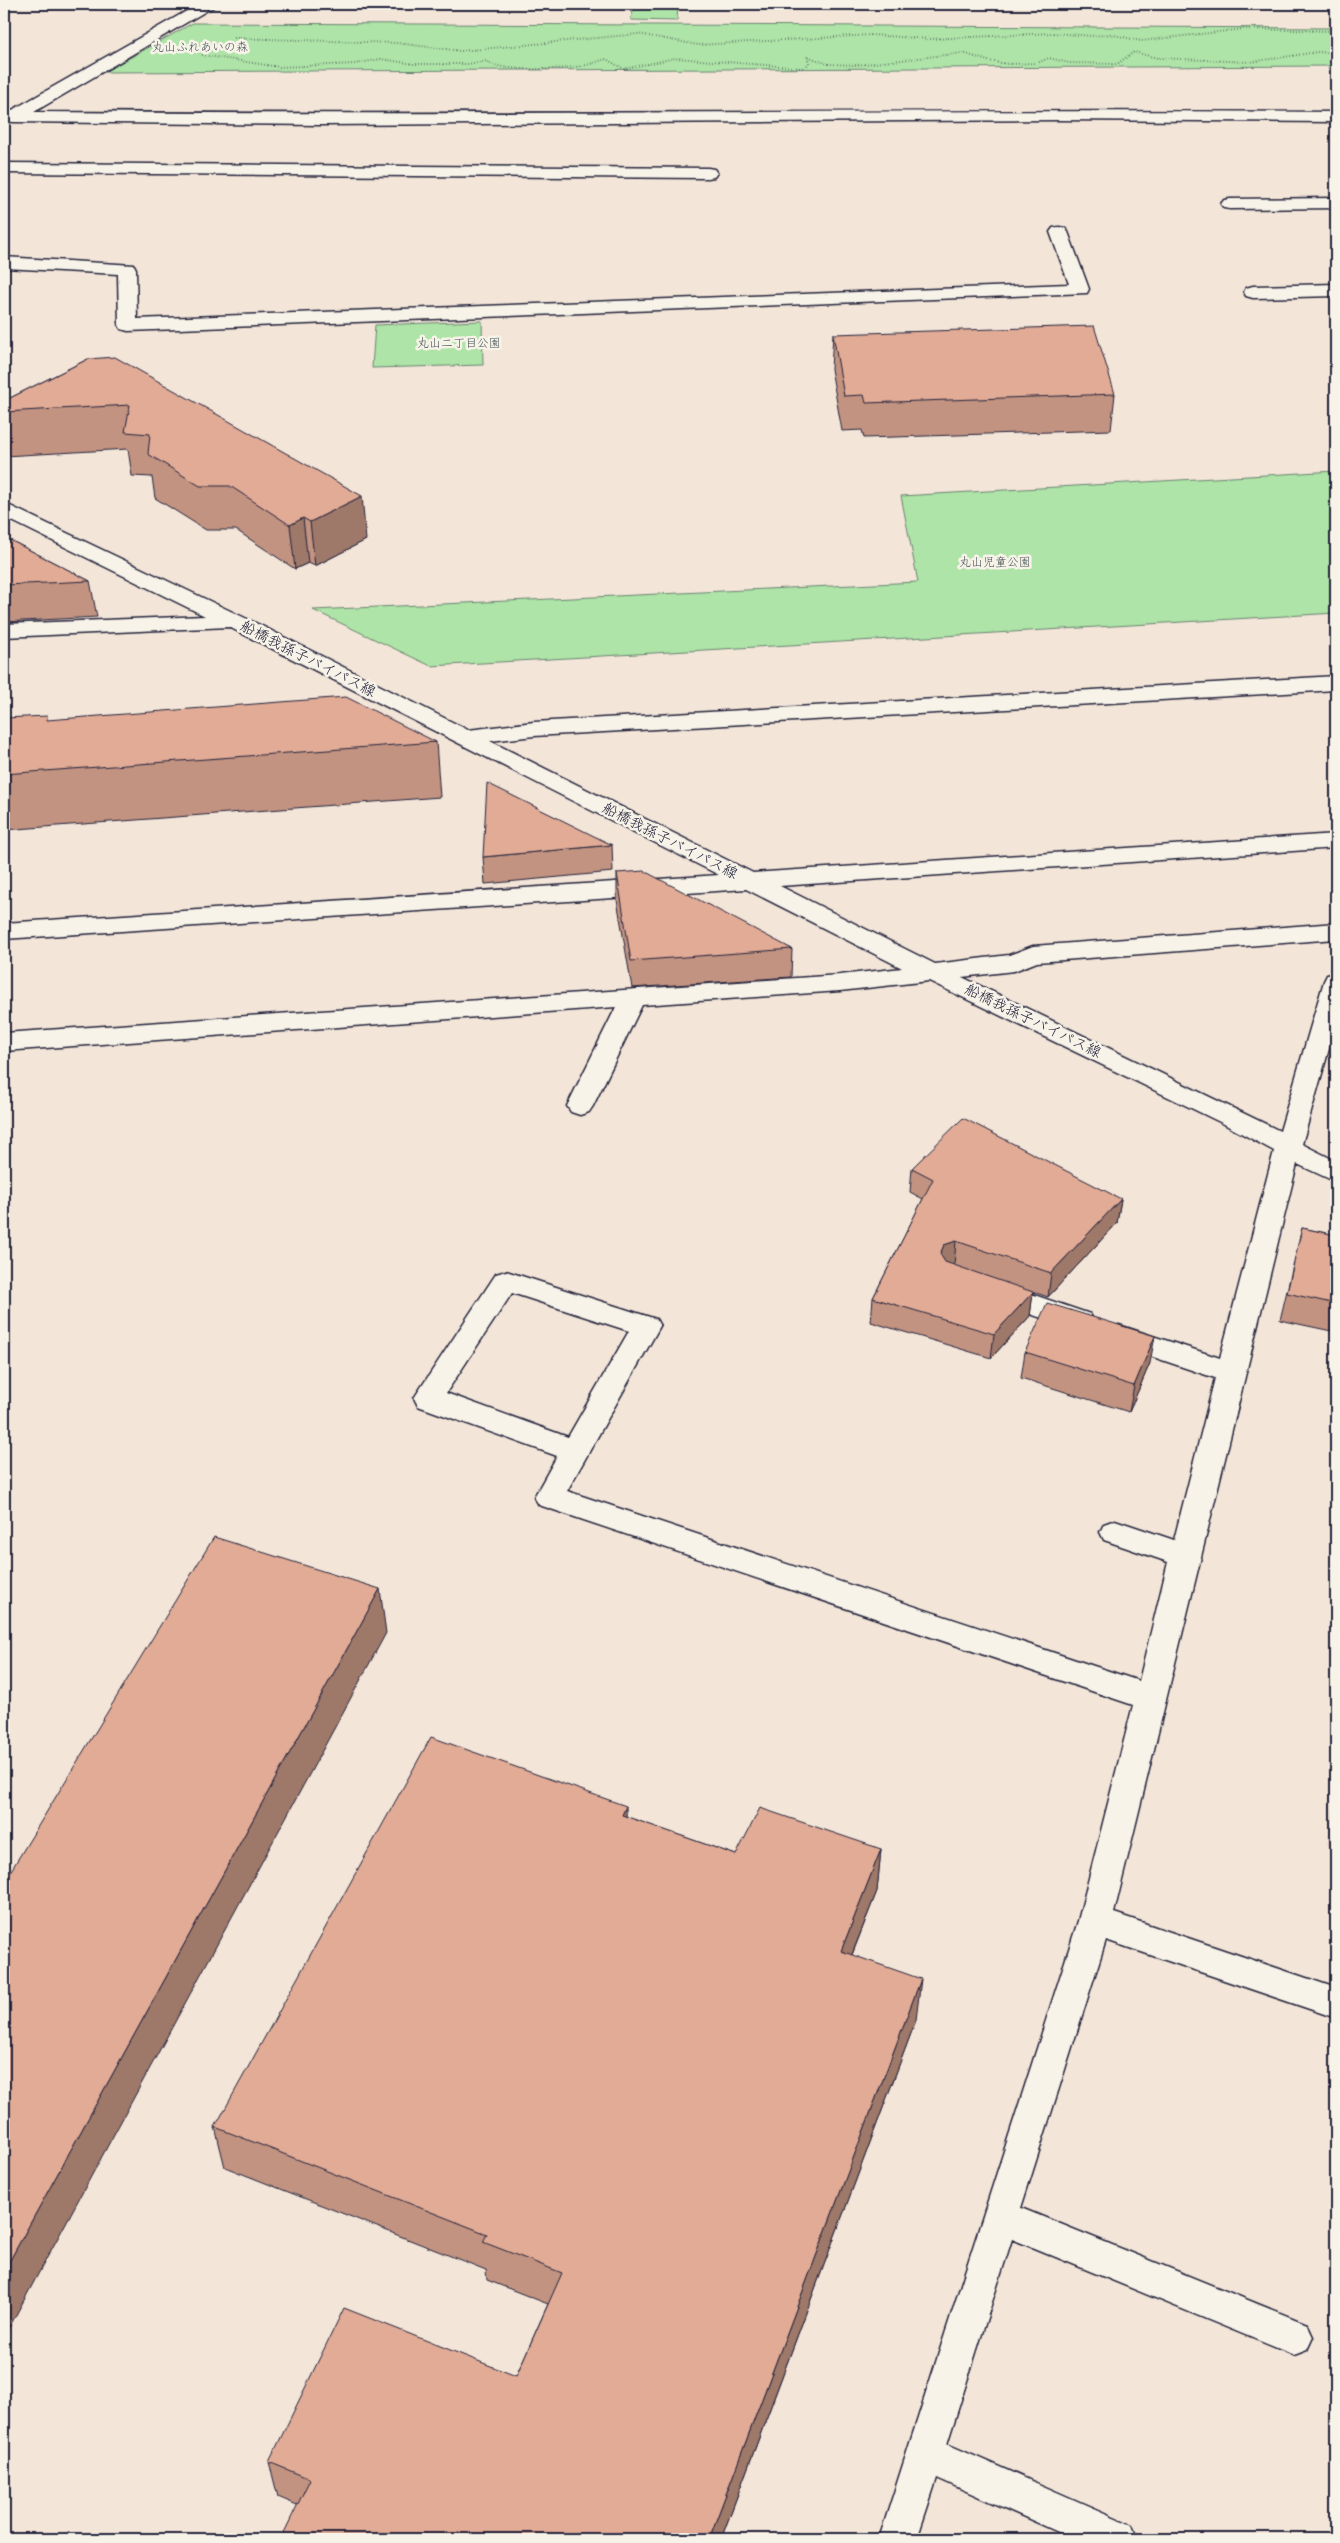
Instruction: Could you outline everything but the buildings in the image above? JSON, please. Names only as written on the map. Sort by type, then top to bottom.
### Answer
[{"type":"street","points":[[9,120],[207,4]]},
{"type":"street","points":[[9,120],[321,120],[1057,114],[1336,117]]},
{"type":"street","points":[[4,168],[708,173]]},
{"type":"street","points":[[1230,204],[1336,203]]},
{"type":"street","points":[[4,263],[127,269],[128,325],[1080,289],[1059,232]]},
{"type":"street","points":[[1253,292],[1336,290]]},
{"type":"street","name":"船橋我孫子バイパス線","points":[[4,509],[233,621],[931,972],[1233,1118],[1336,1173]]},
{"type":"street","points":[[4,631],[233,621]]},
{"type":"street","points":[[463,737],[544,729],[1336,683]]},
{"type":"street","points":[[4,931],[1336,842]]},
{"type":"street","points":[[4,1042],[840,983],[1014,963],[1033,954],[1336,931]]},
{"type":"street","points":[[898,2539],[1095,1921],[1272,1200],[1336,981]]},
{"type":"street","points":[[580,1106],[634,998]]},
{"type":"street","points":[[576,1451],[428,1398],[506,1281],[646,1326],[576,1451],[549,1497],[1150,1698]]},
{"type":"street","points":[[971,1284],[1231,1373]]},
{"type":"street","points":[[1115,1532],[1185,1556]]},
{"type":"street","points":[[1095,1921],[1336,2003]]},
{"type":"street","points":[[1001,2217],[1294,2337]]},
{"type":"street","points":[[925,2453],[1118,2539]]},
{"type":"path","points":[[233,38],[397,43],[461,51],[638,34],[698,45],[871,35],[930,39],[1052,33],[1094,36],[1110,34],[1141,41],[1244,29],[1336,31]]},
{"type":"path","points":[[201,54],[279,67],[355,64],[381,59],[414,64],[467,64],[486,61],[491,65],[514,68],[550,68],[582,66],[606,59],[624,68],[675,58],[804,68],[809,64],[807,56],[828,64],[856,65],[963,53],[988,61],[1008,64],[1037,63],[1049,58],[1069,63],[1117,64],[1134,52],[1157,58],[1251,62],[1317,52],[1336,52]]},
{"type":"shaded area","points":[[1336,1796],[1336,1848],[1327,1845]]},
{"type":"green space","points":[[634,4],[678,4],[677,21],[631,20]]},
{"type":"green space","name":"丸山ふれあいの森","points":[[193,23],[1336,28],[1336,66],[104,72]]},
{"type":"green space","name":"丸山二丁目公園","points":[[482,321],[483,365],[372,368],[375,325]]},
{"type":"green space","name":"丸山児童公園","points":[[1336,471],[1336,613],[431,666],[313,610],[918,582],[901,496]]}]
